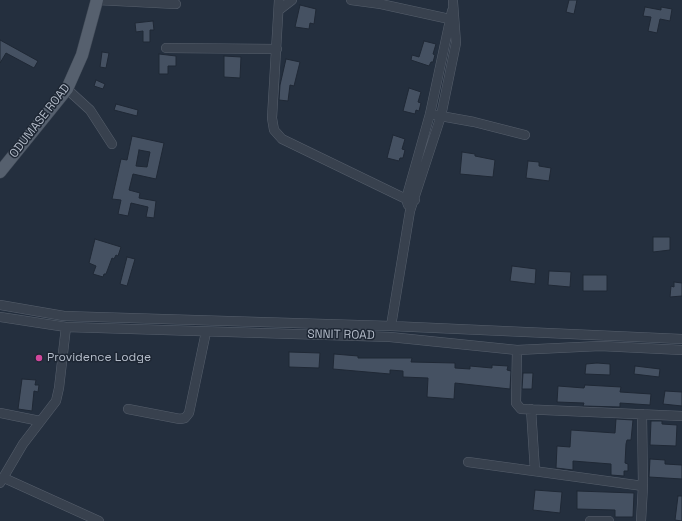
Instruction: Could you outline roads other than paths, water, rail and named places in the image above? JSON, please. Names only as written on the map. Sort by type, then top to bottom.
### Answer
[{"type":"main road","name":"ODUMASE ROAD","points":[[0,172],[67,89],[75,76],[97,0]]},
{"type":"street","points":[[97,0],[176,4]]},
{"type":"street","points":[[279,0],[272,118],[274,130],[282,139],[411,200]]},
{"type":"street","points":[[279,10],[292,0]]},
{"type":"street","points":[[351,0],[381,4],[453,20]]},
{"type":"street","points":[[411,200],[441,116],[456,43],[453,20],[453,1]]},
{"type":"street","points":[[391,326],[411,200],[453,20]]},
{"type":"street","points":[[166,48],[277,49]]},
{"type":"street","points":[[67,89],[90,110],[112,144]]},
{"type":"street","points":[[430,114],[474,122],[525,135]]},
{"type":"street","name":"SNNIT ROAD","points":[[0,305],[64,316],[391,326],[682,339]]},
{"type":"street","name":"SNNIT ROAD","points":[[0,317],[66,327],[390,337],[517,350],[600,346],[682,350]]},
{"type":"street","points":[[244,322],[244,333]]},
{"type":"street","points":[[264,322],[264,333]]},
{"type":"street","points":[[66,327],[59,388],[56,401],[24,444],[2,480],[99,521]]},
{"type":"street","points":[[128,409],[180,419],[185,418],[188,413],[206,332]]},
{"type":"street","points":[[600,335],[600,346]]},
{"type":"street","points":[[616,347],[617,336]]},
{"type":"street","points":[[517,350],[516,403],[521,409],[682,416]]},
{"type":"street","points":[[531,409],[535,471]]},
{"type":"street","points":[[0,413],[40,422]]},
{"type":"street","points":[[641,521],[644,486],[642,414]]},
{"type":"street","points":[[468,462],[644,486]]},
{"type":"street","points":[[590,521],[609,521]]},
{"type":"place","name":"Providence Lodge","points":[[39,358]]}]
